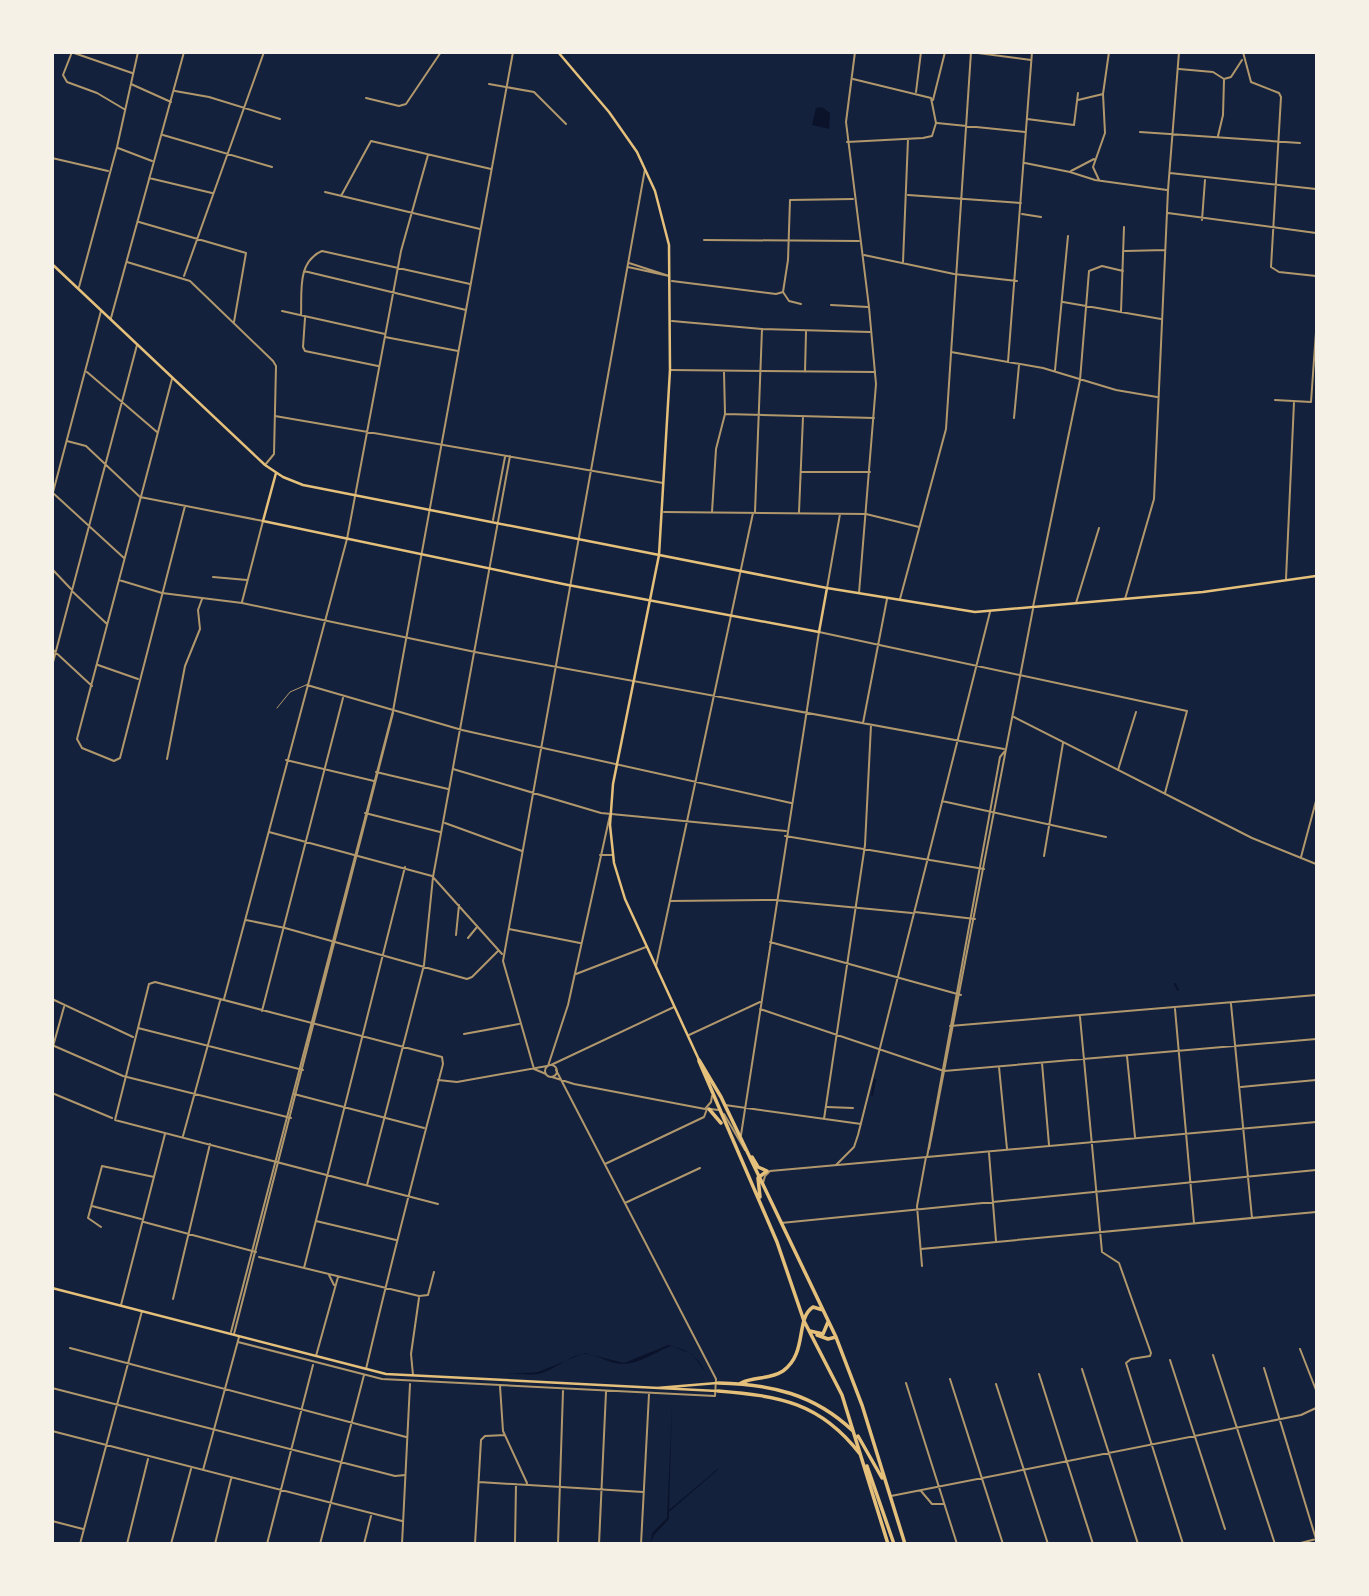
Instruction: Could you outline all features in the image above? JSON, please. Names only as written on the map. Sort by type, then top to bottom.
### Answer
[{"type":"highway","points":[[699,1060],[718,1111],[760,1201],[804,1321],[823,1355],[849,1415],[888,1544]]},
{"type":"highway","points":[[699,1060],[724,1105],[829,1320],[905,1544]]},
{"type":"highway","points":[[707,1109],[718,1116],[737,1152]]},
{"type":"highway","points":[[747,1152],[758,1167],[768,1171]]},
{"type":"highway","points":[[758,1178],[768,1171]]},
{"type":"highway","points":[[758,1178],[760,1201]]},
{"type":"highway","points":[[738,1383],[773,1376],[789,1366],[800,1347],[806,1313],[813,1307],[824,1311]]},
{"type":"highway","points":[[815,1334],[825,1332],[829,1320]]},
{"type":"highway","points":[[809,1330],[828,1339],[836,1337]]},
{"type":"highway","points":[[718,1383],[738,1383],[795,1393],[831,1413],[861,1440],[889,1494]]},
{"type":"highway","points":[[718,1391],[783,1398],[809,1409],[832,1424],[852,1444],[867,1465],[894,1544]]},
{"type":"main road","points":[[558,52],[609,112],[645,168],[665,222],[672,321],[663,512],[659,555],[617,765],[610,814],[612,855],[625,899],[699,1060]]},
{"type":"main road","points":[[52,264],[265,465],[297,483],[859,594],[990,612],[1125,600],[1317,576]]},
{"type":"main road","points":[[276,473],[263,521],[422,556],[819,632],[827,588]]},
{"type":"main road","points":[[52,1288],[366,1370],[413,1376],[718,1391]]},
{"type":"main road","points":[[654,1388],[718,1383]]},
{"type":"street","points":[[78,288],[117,147],[138,52]]},
{"type":"street","points":[[111,319],[184,52]]},
{"type":"street","points":[[183,277],[264,52]]},
{"type":"street","points":[[366,98],[403,106],[440,54],[432,52]]},
{"type":"street","points":[[233,1334],[380,773],[513,52]]},
{"type":"street","points":[[855,52],[846,122],[847,142],[863,255],[875,372],[874,418],[859,594]]},
{"type":"street","points":[[916,93],[921,52]]},
{"type":"street","points":[[847,142],[932,136],[936,123],[933,100],[945,52]]},
{"type":"street","points":[[1008,362],[1017,281],[1032,52]]},
{"type":"street","points":[[1100,180],[1093,172],[1095,158],[1105,133],[1103,94],[1109,52]]},
{"type":"street","points":[[1125,600],[1154,499],[1168,190],[1179,52]]},
{"type":"street","points":[[1243,52],[1251,82],[1280,95],[1272,269],[1317,276]]},
{"type":"street","points":[[125,110],[97,93],[66,82],[64,71],[72,53],[133,73]]},
{"type":"street","points":[[900,600],[946,429],[970,53],[1032,60]]},
{"type":"street","points":[[1178,69],[1213,72],[1224,79],[1231,77],[1243,58]]},
{"type":"street","points":[[851,78],[916,93],[933,100]]},
{"type":"street","points":[[1218,138],[1223,115],[1224,79]]},
{"type":"street","points":[[130,83],[171,102]]},
{"type":"street","points":[[489,84],[534,92],[566,124]]},
{"type":"street","points":[[174,90],[280,119]]},
{"type":"street","points":[[1026,119],[1073,126],[1078,93]]},
{"type":"street","points":[[1077,100],[1103,94]]},
{"type":"street","points":[[936,123],[1025,132]]},
{"type":"street","points":[[1140,132],[1300,144]]},
{"type":"street","points":[[162,134],[228,156],[272,167]]},
{"type":"street","points":[[903,263],[908,139]]},
{"type":"street","points":[[341,196],[371,142],[492,169]]},
{"type":"street","points":[[117,147],[154,161]]},
{"type":"street","points":[[182,1137],[186,1131],[244,920],[306,685],[327,620],[347,540],[398,267],[428,155]]},
{"type":"street","points":[[52,158],[109,172]]},
{"type":"street","points":[[1070,172],[1095,158]]},
{"type":"street","points":[[1024,163],[1100,180],[1168,190]]},
{"type":"street","points":[[534,1069],[503,970],[503,956],[645,168]]},
{"type":"street","points":[[1169,173],[1317,189]]},
{"type":"street","points":[[149,178],[213,194]]},
{"type":"street","points":[[1202,220],[1205,179]]},
{"type":"street","points":[[326,192],[481,229]]},
{"type":"street","points":[[906,195],[1021,203]]},
{"type":"street","points":[[801,304],[789,301],[783,292],[790,240],[791,200],[853,199]]},
{"type":"street","points":[[1167,213],[1202,220],[1316,233]]},
{"type":"street","points":[[1020,214],[1041,217]]},
{"type":"street","points":[[138,221],[246,253],[234,323]]},
{"type":"street","points":[[1121,313],[1124,227]]},
{"type":"street","points":[[1055,371],[1068,236]]},
{"type":"street","points":[[704,240],[860,241]]},
{"type":"street","points":[[1124,251],[1166,250]]},
{"type":"street","points":[[301,315],[303,271],[314,255],[325,251],[471,285]]},
{"type":"street","points":[[863,255],[954,274],[1017,281]]},
{"type":"street","points":[[127,262],[183,277],[195,285],[276,366],[274,454],[265,465]]},
{"type":"street","points":[[627,264],[670,276],[774,294],[783,292]]},
{"type":"street","points":[[922,1266],[917,1209],[961,995],[1005,750],[1080,380],[1090,268],[1102,266],[1123,271]]},
{"type":"street","points":[[303,271],[466,310]]},
{"type":"street","points":[[1062,302],[1161,319]]},
{"type":"street","points":[[831,305],[869,307]]},
{"type":"street","points":[[101,310],[53,495],[125,559]]},
{"type":"street","points":[[282,311],[459,352]]},
{"type":"street","points":[[305,318],[305,351],[379,366]]},
{"type":"street","points":[[672,321],[762,330],[871,331]]},
{"type":"street","points":[[656,967],[754,513],[762,330]]},
{"type":"street","points":[[804,373],[807,331]]},
{"type":"street","points":[[1275,400],[1311,402],[1317,332]]},
{"type":"street","points":[[52,666],[137,344]]},
{"type":"street","points":[[950,352],[1055,371],[1080,380],[1158,397]]},
{"type":"street","points":[[1014,418],[1019,364]]},
{"type":"street","points":[[85,370],[158,433]]},
{"type":"street","points":[[670,370],[875,372]]},
{"type":"street","points":[[712,513],[716,449],[725,414],[724,371]]},
{"type":"street","points":[[172,377],[78,745],[114,761],[120,758],[185,506]]},
{"type":"street","points":[[1286,581],[1294,402]]},
{"type":"street","points":[[725,414],[874,418]]},
{"type":"street","points":[[275,416],[664,483]]},
{"type":"street","points":[[799,513],[803,417]]},
{"type":"street","points":[[67,441],[86,446],[140,497],[263,521],[242,603]]},
{"type":"street","points":[[493,522],[505,456]]},
{"type":"street","points":[[367,1185],[424,967],[433,877],[510,456]]},
{"type":"street","points":[[800,472],[870,472]]},
{"type":"street","points":[[663,512],[866,514],[920,527]]},
{"type":"street","points":[[827,588],[840,513]]},
{"type":"street","points":[[1076,604],[1100,528]]},
{"type":"street","points":[[52,569],[108,625]]},
{"type":"street","points":[[213,578],[248,581]]},
{"type":"street","points":[[119,580],[162,593],[242,603],[475,652],[1005,750]]},
{"type":"street","points":[[167,759],[185,666],[200,629],[198,610],[202,598]]},
{"type":"street","points":[[863,723],[888,598]]},
{"type":"street","points":[[835,1165],[854,1147],[861,1124],[990,612]]},
{"type":"street","points":[[740,1139],[775,900],[819,632],[1187,711],[1165,794]]},
{"type":"street","points":[[52,649],[92,686]]},
{"type":"street","points":[[98,665],[139,679]]},
{"type":"street","points":[[306,685],[459,730],[791,803]]},
{"type":"street","points":[[262,1011],[344,697]]},
{"type":"street","points":[[357,855],[365,813],[393,711]]},
{"type":"street","points":[[1118,770],[1136,712]]},
{"type":"street","points":[[1013,717],[1252,838],[1317,864]]},
{"type":"street","points":[[824,1119],[864,848],[871,725]]},
{"type":"street","points":[[1044,856],[1063,743]]},
{"type":"street","points":[[944,1071],[1000,757],[1005,750]]},
{"type":"street","points":[[286,760],[374,781]]},
{"type":"street","points":[[452,768],[610,814],[786,831]]},
{"type":"street","points":[[376,772],[449,790]]},
{"type":"street","points":[[941,801],[1106,837]]},
{"type":"street","points":[[1300,858],[1317,801]]},
{"type":"street","points":[[365,813],[441,832]]},
{"type":"street","points":[[546,1074],[574,975],[610,814]]},
{"type":"street","points":[[1312,816],[1317,817]]},
{"type":"street","points":[[443,822],[523,851]]},
{"type":"street","points":[[268,832],[405,867],[433,877],[503,956]]},
{"type":"street","points":[[785,836],[984,869]]},
{"type":"street","points":[[599,855],[612,855]]},
{"type":"street","points":[[304,1268],[405,867]]},
{"type":"street","points":[[670,901],[775,900],[913,912],[969,921],[975,919]]},
{"type":"street","points":[[456,935],[459,905]]},
{"type":"street","points":[[244,920],[283,928],[469,979],[499,950]]},
{"type":"street","points":[[969,921],[974,925]]},
{"type":"street","points":[[468,938],[478,927]]},
{"type":"street","points":[[508,929],[581,943]]},
{"type":"street","points":[[769,942],[961,995]]},
{"type":"street","points":[[574,975],[646,947]]},
{"type":"street","points":[[113,1118],[149,984],[155,982],[440,1056],[443,1061],[320,1544]]},
{"type":"street","points":[[950,1026],[1317,995]]},
{"type":"street","points":[[52,999],[134,1037]]},
{"type":"street","points":[[688,1036],[760,1002]]},
{"type":"street","points":[[1231,1003],[1252,1218]]},
{"type":"street","points":[[52,1050],[64,1005]]},
{"type":"street","points":[[438,1080],[457,1082],[549,1066],[675,1007]]},
{"type":"street","points":[[1175,1008],[1194,1223]]},
{"type":"street","points":[[759,1009],[944,1071],[1317,1039]]},
{"type":"street","points":[[1080,1017],[1103,1255],[1119,1264],[1151,1353],[1150,1356],[1129,1359],[1126,1363],[1183,1544]]},
{"type":"street","points":[[464,1034],[520,1023]]},
{"type":"street","points":[[138,1028],[301,1070]]},
{"type":"street","points":[[53,1045],[123,1076],[289,1118]]},
{"type":"street","points":[[1127,1056],[1135,1138]]},
{"type":"street","points":[[1042,1063],[1049,1146]]},
{"type":"street","points":[[238,1342],[364,1375],[410,1382],[712,1397],[718,1391],[718,1383],[556,1070],[549,1066]]},
{"type":"street","points":[[999,1066],[1007,1150]]},
{"type":"street","points":[[534,1069],[561,1081],[718,1111],[729,1119],[747,1152]]},
{"type":"street","points":[[552,1077],[556,1070]]},
{"type":"street","points":[[1239,1087],[1317,1080]]},
{"type":"street","points":[[52,1093],[113,1118],[165,1133],[438,1204]]},
{"type":"street","points":[[295,1094],[426,1128]]},
{"type":"street","points":[[604,1164],[704,1117],[712,1096]]},
{"type":"street","points":[[724,1105],[861,1124]]},
{"type":"street","points":[[826,1107],[853,1108]]},
{"type":"street","points":[[765,1193],[764,1177],[768,1171],[1317,1122]]},
{"type":"street","points":[[121,1306],[165,1133]]},
{"type":"street","points":[[173,1299],[210,1144]]},
{"type":"street","points":[[989,1151],[996,1242]]},
{"type":"street","points":[[101,1227],[88,1220],[103,1165],[155,1177]]},
{"type":"street","points":[[624,1204],[700,1168]]},
{"type":"street","points":[[780,1223],[1096,1189],[1317,1170]]},
{"type":"street","points":[[91,1206],[254,1251]]},
{"type":"street","points":[[921,1249],[1317,1212]]},
{"type":"street","points":[[315,1221],[397,1241]]},
{"type":"street","points":[[259,1257],[419,1296],[428,1295],[434,1272]]},
{"type":"street","points":[[329,1275],[335,1286]]},
{"type":"street","points":[[315,1357],[338,1277]]},
{"type":"street","points":[[413,1376],[411,1354],[419,1296]]},
{"type":"street","points":[[80,1544],[142,1310]]},
{"type":"street","points":[[203,1471],[240,1336]]},
{"type":"street","points":[[70,1348],[406,1437]]},
{"type":"street","points":[[1300,1349],[1317,1390]]},
{"type":"street","points":[[1213,1355],[1275,1544]]},
{"type":"street","points":[[1170,1360],[1225,1529]]},
{"type":"street","points":[[267,1544],[314,1363]]},
{"type":"street","points":[[1264,1368],[1316,1539],[1297,1544]]},
{"type":"street","points":[[1082,1369],[1138,1544]]},
{"type":"street","points":[[1039,1374],[1093,1544]]},
{"type":"street","points":[[950,1379],[1003,1544]]},
{"type":"street","points":[[402,1544],[410,1382]]},
{"type":"street","points":[[906,1383],[957,1544]]},
{"type":"street","points":[[996,1384],[1048,1544]]},
{"type":"street","points":[[500,1386],[499,1409],[505,1435],[528,1484]]},
{"type":"street","points":[[52,1388],[396,1476],[405,1475]]},
{"type":"street","points":[[558,1544],[563,1390]]},
{"type":"street","points":[[599,1544],[606,1392]]},
{"type":"street","points":[[641,1544],[649,1394]]},
{"type":"street","points":[[889,1494],[1279,1420],[1317,1408]]},
{"type":"street","points":[[52,1431],[402,1521]]},
{"type":"street","points":[[475,1544],[482,1438],[505,1435]]},
{"type":"street","points":[[127,1544],[149,1458]]},
{"type":"street","points":[[171,1544],[191,1468]]},
{"type":"street","points":[[215,1544],[231,1478]]},
{"type":"street","points":[[479,1482],[643,1492]]},
{"type":"street","points":[[515,1544],[516,1483]]},
{"type":"street","points":[[921,1490],[932,1504],[944,1504]]},
{"type":"street","points":[[364,1544],[372,1515]]},
{"type":"street","points":[[52,1521],[84,1529]]},
{"type":"lane","points":[[277,708],[295,688],[306,685]]},
{"type":"water","points":[[822,107],[830,113],[829,129],[812,125],[816,108]]},
{"type":"water","points":[[668,1345],[681,1349],[689,1353],[671,1346],[637,1361],[622,1364],[592,1355],[624,1363]]},
{"type":"water","points":[[565,1361],[538,1374],[506,1374],[538,1372]]},
{"type":"water","points":[[672,1405],[669,1510],[720,1468],[669,1512],[669,1519],[654,1535],[651,1543],[652,1533],[667,1518]]},
{"type":"waterway","points":[[1175,984],[1178,990]]},
{"type":"waterway","points":[[872,1095],[875,1080]]}]
